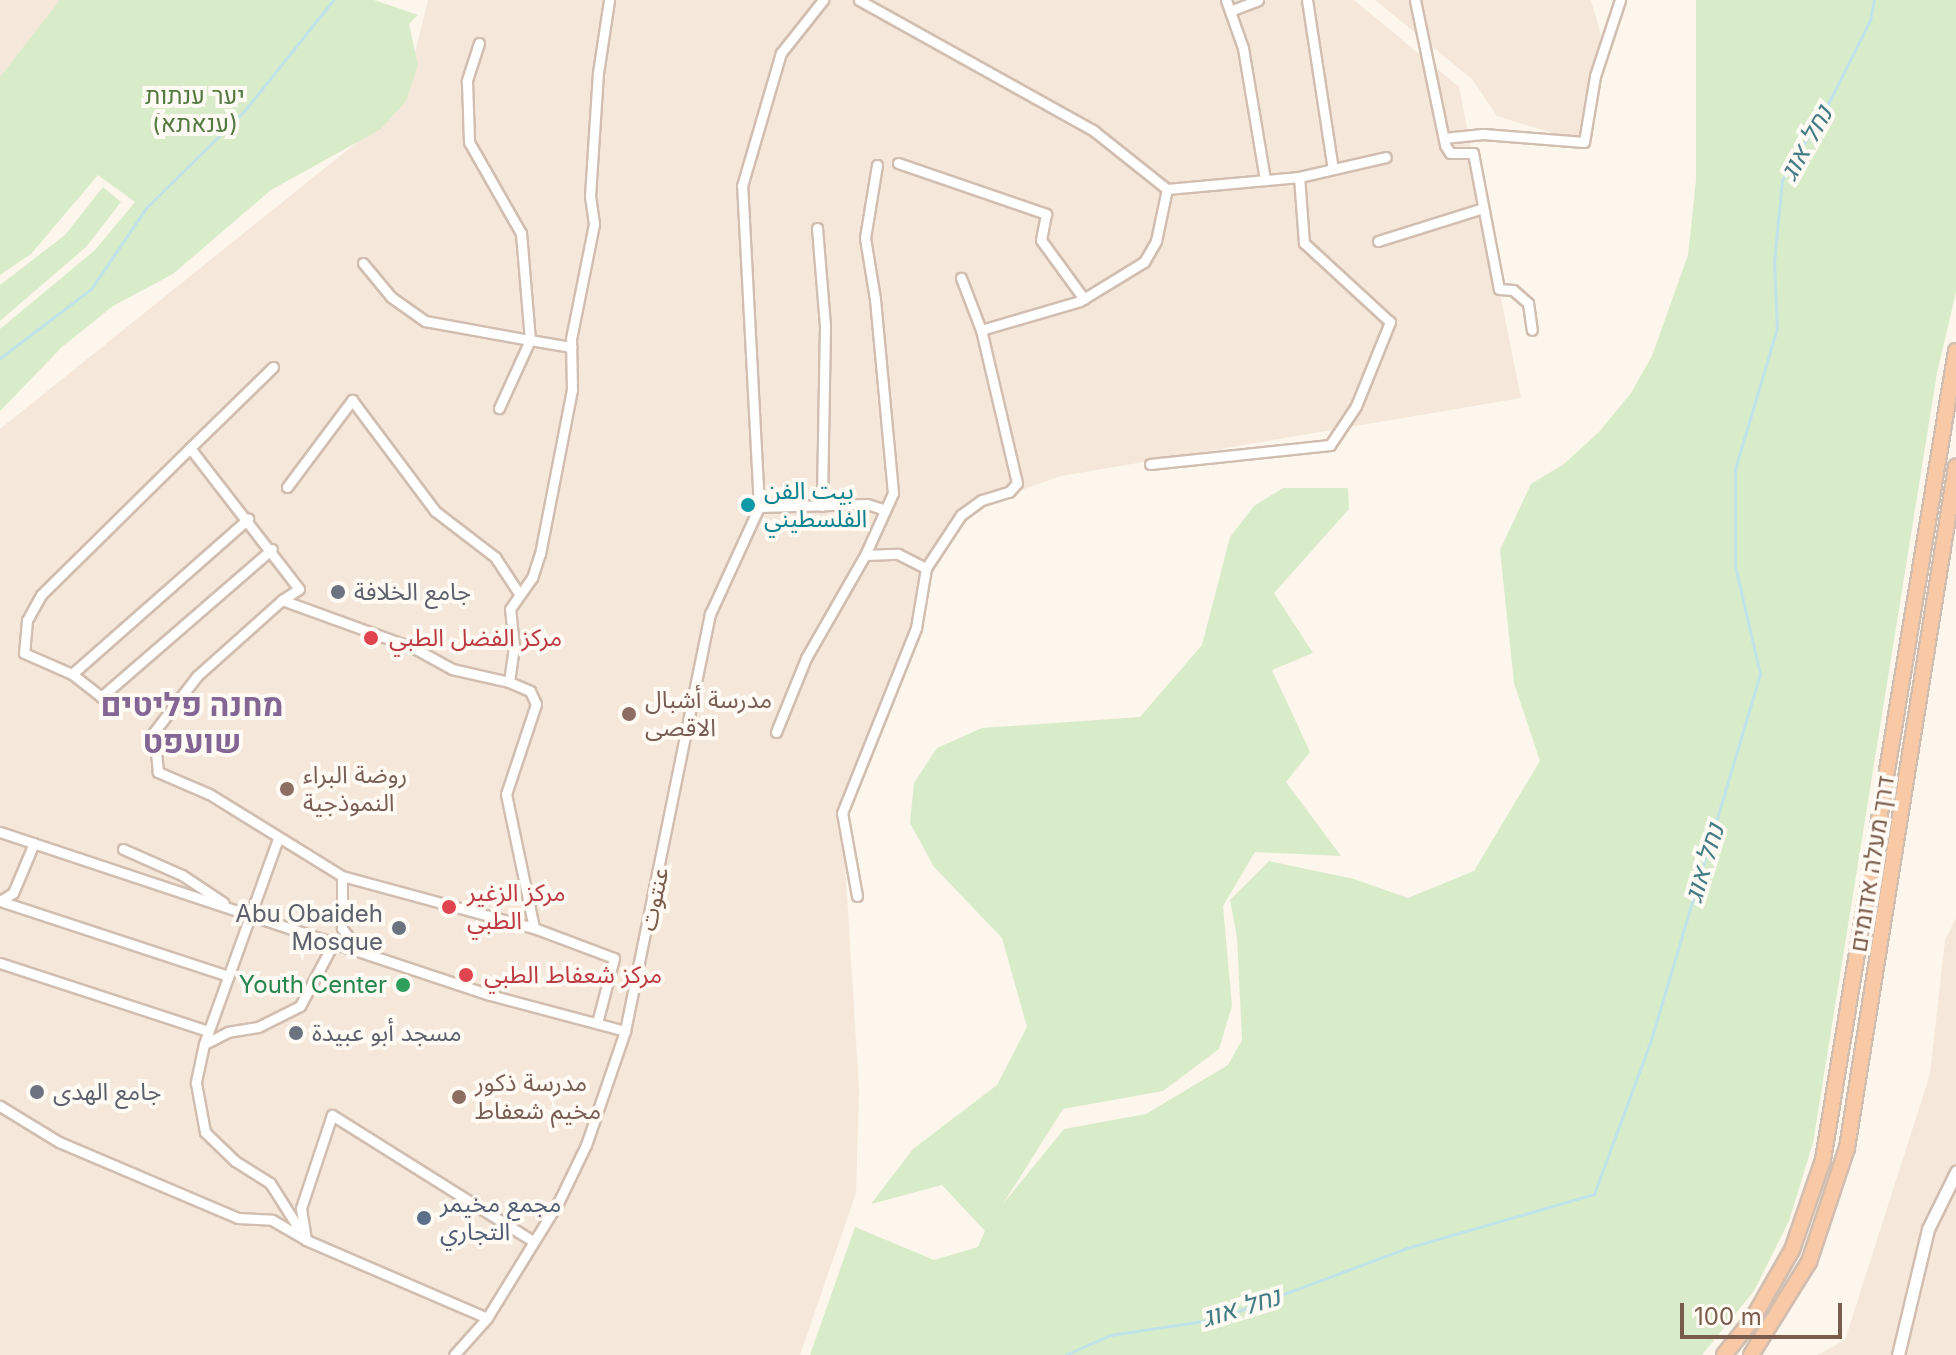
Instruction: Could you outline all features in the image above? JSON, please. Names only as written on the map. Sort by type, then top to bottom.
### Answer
[{"type":"highway","name":"דרך מעלה אדומים","points":[[1724,1355],[1752,1320],[1792,1250],[1823,1160],[1956,351]]},
{"type":"highway","name":"דרך מעלה אדומים","points":[[1751,1355],[1809,1262],[1847,1148],[1956,467]]},
{"type":"street","points":[[509,682],[514,646],[510,609],[532,578],[549,516],[572,390],[571,347],[594,224],[590,196],[598,73],[609,0]]},
{"type":"street","points":[[823,0],[781,53],[742,186],[759,507],[867,504],[885,510]]},
{"type":"street","points":[[859,0],[1094,131],[1167,189],[1299,177],[1386,157]]},
{"type":"street","points":[[1226,0],[1243,48],[1265,179]]},
{"type":"street","points":[[1230,11],[1258,0]]},
{"type":"street","points":[[1307,0],[1333,169]]},
{"type":"street","points":[[1415,0],[1444,138],[1450,153],[1473,153],[1480,209],[1499,289],[1513,290],[1528,303],[1532,330]]},
{"type":"street","points":[[1444,138],[1483,134],[1584,142],[1595,76],[1620,0]]},
{"type":"street","points":[[479,43],[467,81],[469,142],[521,233],[530,340],[499,408]]},
{"type":"street","points":[[898,163],[1046,214],[1041,240],[1084,299]]},
{"type":"street","points":[[776,732],[806,658],[865,555],[894,483],[865,238],[877,165]]},
{"type":"street","points":[[1150,464],[1330,445],[1356,406],[1390,322],[1304,243],[1299,177]]},
{"type":"street","points":[[981,330],[1084,299],[1144,262],[1156,241],[1167,189]]},
{"type":"street","points":[[1378,241],[1480,209]]},
{"type":"street","points":[[817,228],[825,326],[822,506]]},
{"type":"street","points":[[363,263],[391,297],[425,321],[571,347]]},
{"type":"street","points":[[857,896],[842,813],[916,628],[926,568],[961,515],[982,500],[1009,492],[1017,483],[981,330],[961,278]]},
{"type":"street","points":[[272,549],[101,697],[72,674],[24,653],[27,620],[41,595],[273,367]]},
{"type":"street","points":[[287,487],[352,400],[435,511],[495,557],[520,595]]},
{"type":"street","points":[[190,448],[272,549],[299,589],[282,600],[197,676],[154,732],[158,772],[209,794],[342,876],[534,928],[614,958],[597,1023]]},
{"type":"street","name":"عنتوت","points":[[460,1354],[487,1318],[586,1145],[625,1031],[710,614],[759,507]]},
{"type":"street","points":[[72,674],[248,519]]},
{"type":"street","points":[[865,555],[898,554],[926,568]]},
{"type":"street","points":[[282,600],[401,643],[452,669],[509,682],[530,691],[536,704],[506,794],[534,928]]},
{"type":"street","points":[[0,832],[490,995],[625,1031]]},
{"type":"street","points":[[278,838],[242,913],[225,975],[205,1030],[196,1083],[205,1132],[235,1161],[270,1183],[306,1240]]},
{"type":"street","points":[[1,901],[13,893],[34,843]]},
{"type":"street","points":[[123,849],[182,875],[242,913]]},
{"type":"street","points":[[342,876],[342,928],[357,949]]},
{"type":"street","points":[[1,901],[225,975]]},
{"type":"street","points":[[204,1044],[228,1032],[258,1027],[300,1006],[334,942]]},
{"type":"street","points":[[0,963],[205,1030]]},
{"type":"street","points":[[0,1106],[59,1142],[238,1218],[272,1220],[306,1240],[487,1318]]},
{"type":"street","points":[[306,1240],[301,1208],[332,1115],[533,1241]]},
{"type":"street","points":[[1898,1355],[1928,1229],[1956,1172]]},
{"type":"shaded area","points":[[0,0],[146,0],[0,122]]},
{"type":"shaded area","points":[[428,0],[1354,0],[1459,87],[1521,398],[1061,476],[969,508],[926,568],[911,640],[842,813],[859,1089],[856,1193],[800,1355],[0,1355],[0,429],[402,106]]},
{"type":"shaded area","points":[[1375,0],[1591,0],[1601,35],[1581,142],[1497,116],[1472,79]]},
{"type":"shaded area","points":[[1956,918],[1956,1355],[1817,1355],[1845,1340],[1930,1074],[1945,940]]},
{"type":"green space","name":"יער ענתות (ענאתא)","points":[[60,0],[374,0],[418,15],[409,24],[418,65],[406,101],[381,129],[271,190],[173,274],[113,306],[62,347],[0,411],[0,329],[95,250],[135,202],[98,175],[31,254],[0,275],[0,77]]},
{"type":"green space","points":[[1696,0],[1956,0],[1956,292],[1937,373],[1813,1143],[1789,1221],[1754,1291],[1702,1355],[810,1355],[855,1227],[934,1260],[978,1247],[985,1231],[942,1185],[871,1204],[913,1149],[997,1085],[1027,1027],[1002,938],[934,867],[910,823],[914,783],[937,748],[982,728],[1140,717],[1202,645],[1230,537],[1254,506],[1283,488],[1348,488],[1349,509],[1274,593],[1313,653],[1272,670],[1310,752],[1286,782],[1341,856],[1255,852],[1223,906],[1232,1006],[1219,1049],[1163,1091],[1063,1109],[1003,1204],[1064,1129],[1146,1114],[1228,1065],[1242,1040],[1237,937],[1230,900],[1269,861],[1354,879],[1408,898],[1474,871],[1540,761],[1514,683],[1500,550],[1531,484],[1564,464],[1599,432],[1631,393],[1652,356],[1688,255],[1696,180]]},
{"type":"green space","points":[[103,187],[121,202],[86,247],[0,321],[0,285],[65,235]]},
{"type":"waterway","points":[[0,358],[91,289],[146,208],[245,110],[333,0]]},
{"type":"waterway","name":"נחל אוג","points":[[1065,1355],[1110,1335],[1217,1319],[1407,1248],[1594,1194],[1650,1043],[1760,674],[1735,566],[1735,469],[1777,328],[1774,262],[1782,180],[1831,98],[1870,20],[1874,0]]},
{"type":"place","name":"بيت الفن الفلسطيني","points":[[748,505]]},
{"type":"place","name":"جامع الخلافة","points":[[338,592]]},
{"type":"place","name":"مركز الفضل الطبي","points":[[371,638]]},
{"type":"place","name":"مدرسة أشبال الاقصى","points":[[629,714]]},
{"type":"place","name":"روضة البراء النموذجية","points":[[287,789]]},
{"type":"place","name":"مركز الزغير الطبي","points":[[449,907]]},
{"type":"place","name":"Abu Obaideh Mosque","points":[[399,928]]},
{"type":"place","name":"مركز شعفاط الطبي","points":[[466,975]]},
{"type":"place","name":"Youth Center","points":[[403,985]]},
{"type":"place","name":"مسجد أبو عبيدة","points":[[296,1033]]},
{"type":"place","name":"جامع الهدى","points":[[37,1092]]},
{"type":"place","name":"مدرسة ذكور مخيم شعفاط","points":[[459,1097]]},
{"type":"place","name":"مجمع مخيمر التجاري","points":[[424,1218]]},
{"type":"district","name":"מחנה פליטים שועפט","points":[[192,724]]}]
